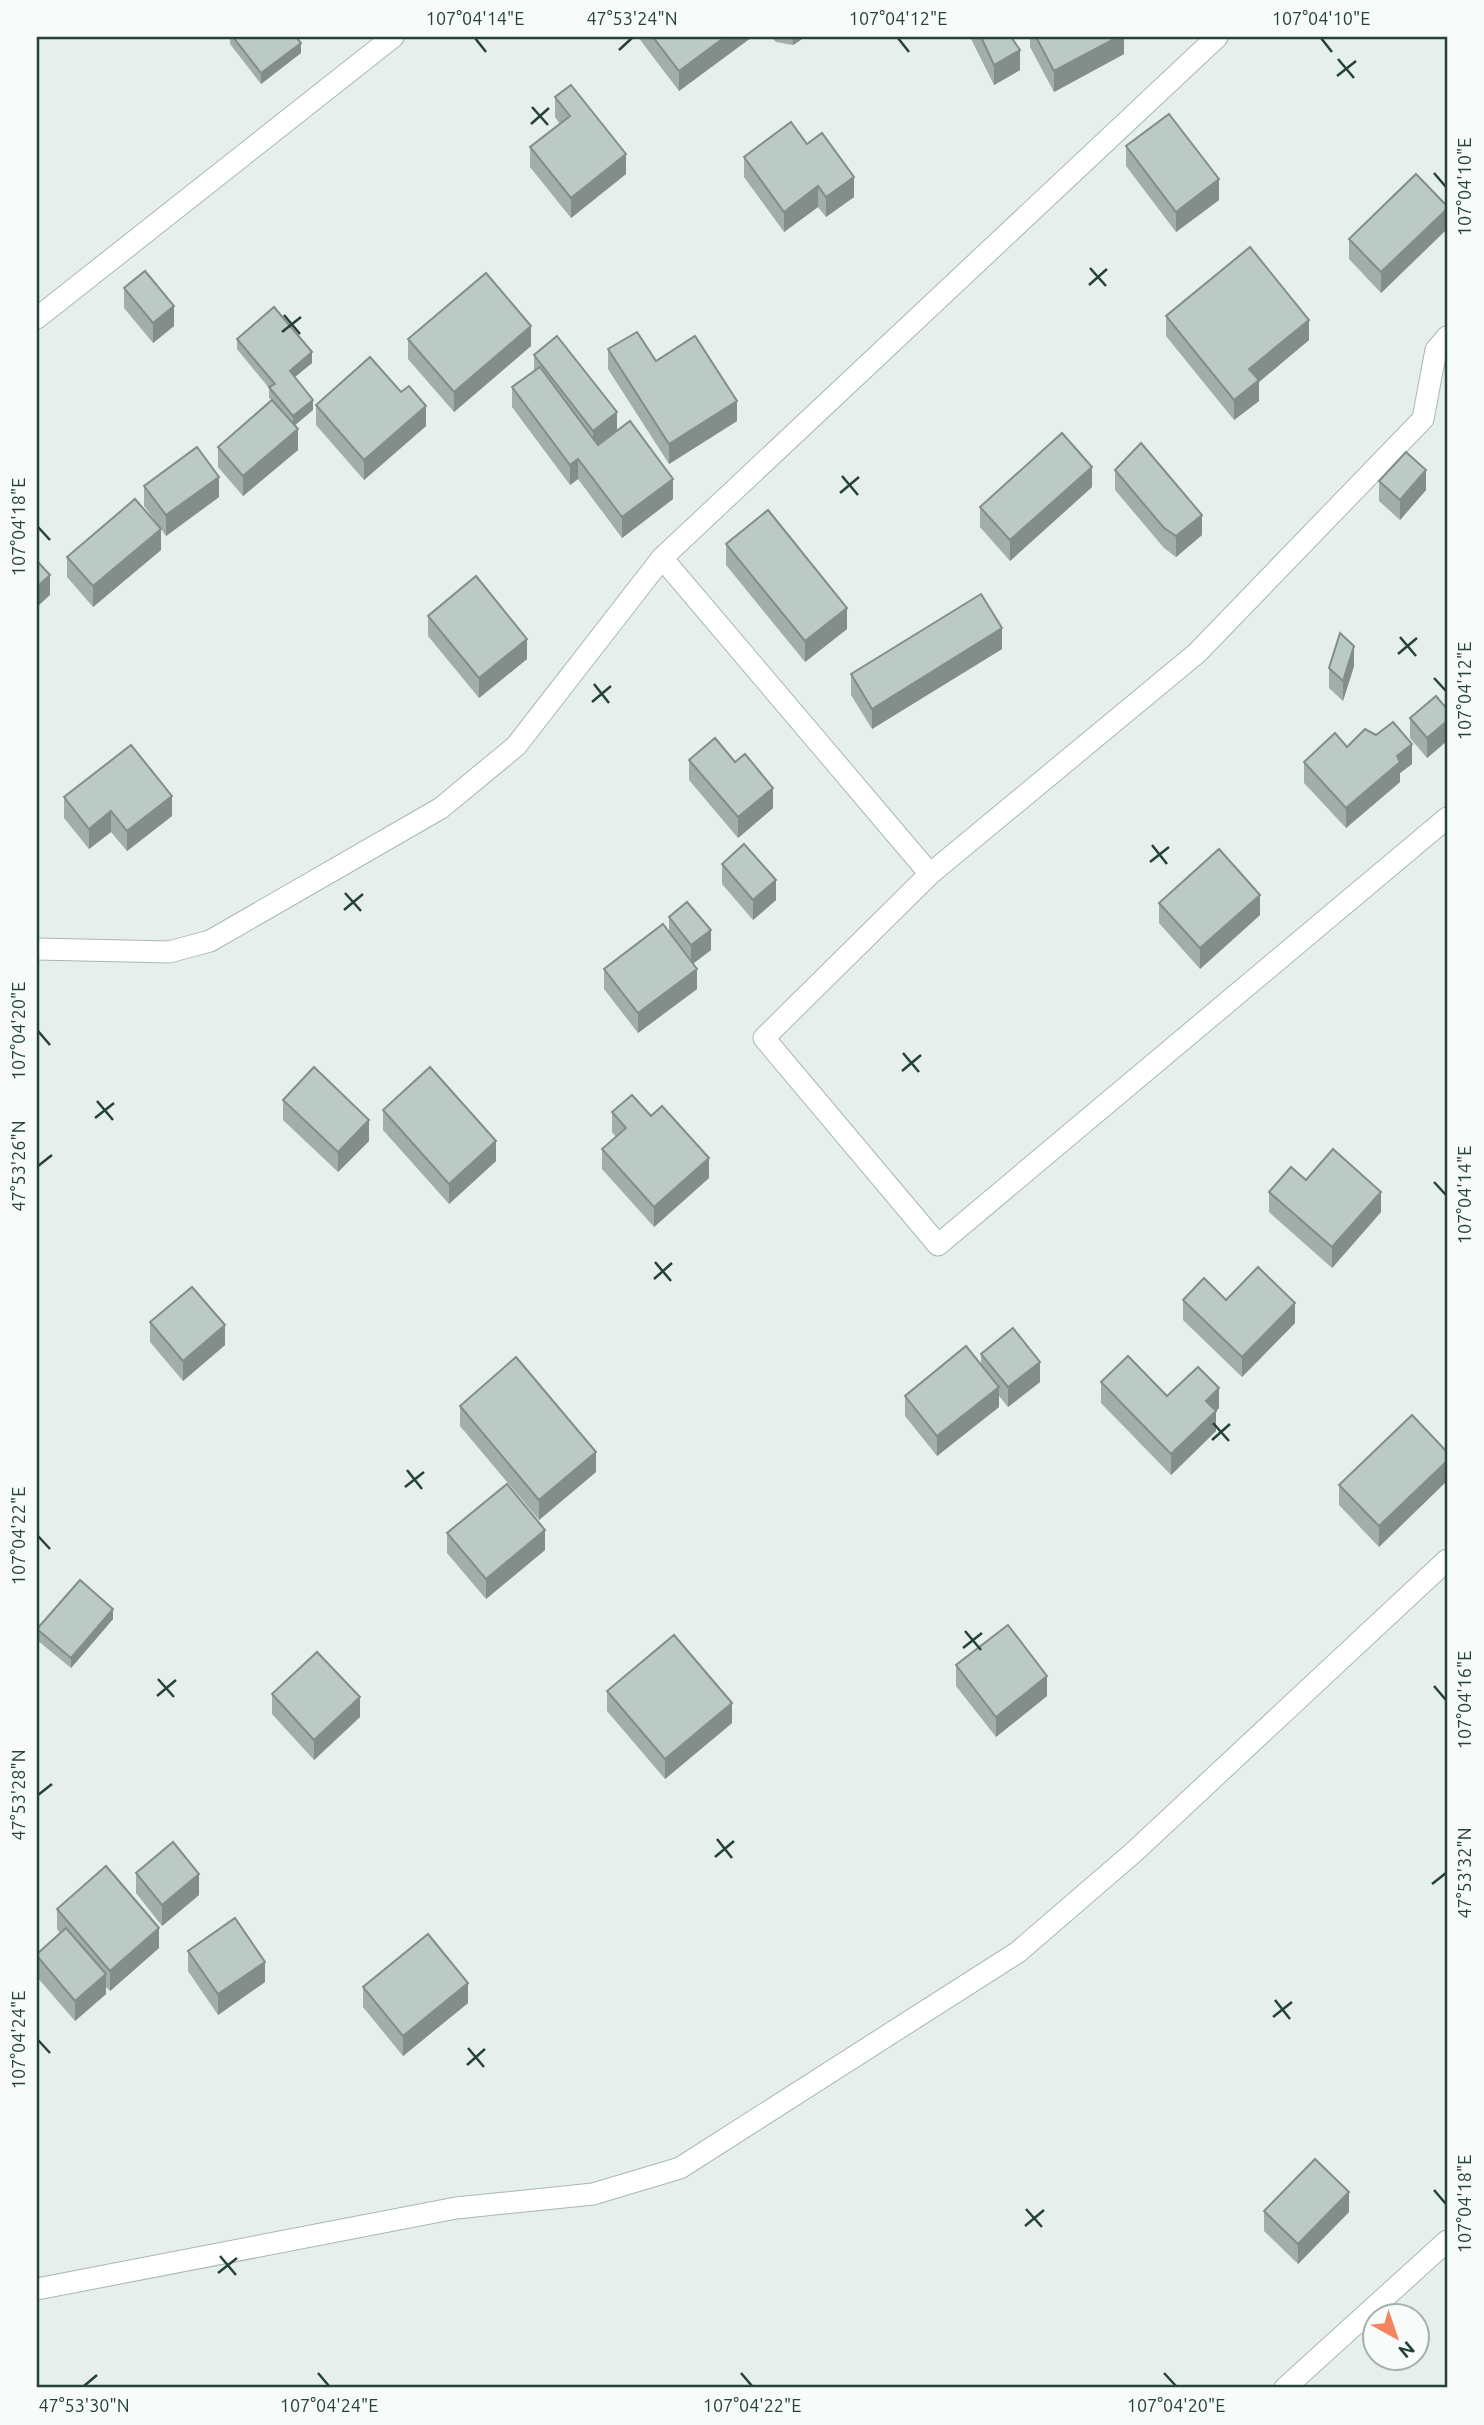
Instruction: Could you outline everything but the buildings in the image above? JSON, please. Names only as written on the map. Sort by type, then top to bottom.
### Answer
[{"type":"street","points":[[37,318],[393,37]]},
{"type":"street","points":[[37,949],[169,952],[210,941],[440,808],[516,746],[662,558],[1217,37]]},
{"type":"street","points":[[1447,337],[1436,350],[1423,419],[1197,653],[930,874],[764,1038],[938,1245],[1447,818]]},
{"type":"street","points":[[662,558],[930,874]]},
{"type":"street","points":[[37,2289],[456,2208],[593,2194],[680,2168],[1018,1952],[1134,1852],[1447,1560]]},
{"type":"street","points":[[1285,2388],[1447,2241]]}]
